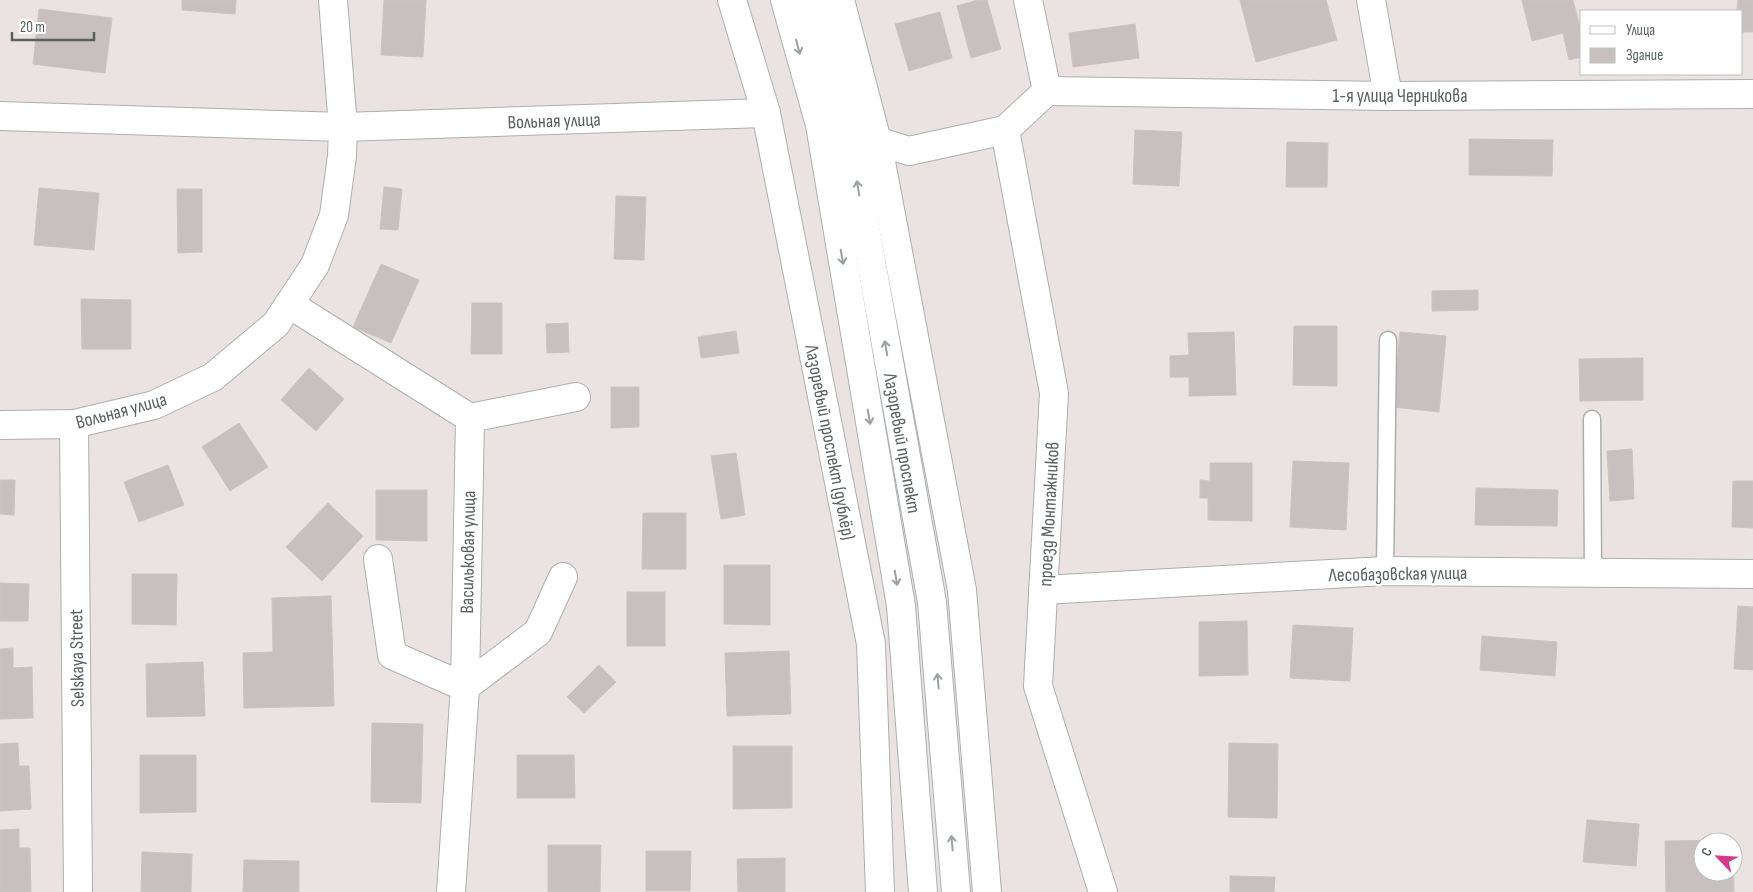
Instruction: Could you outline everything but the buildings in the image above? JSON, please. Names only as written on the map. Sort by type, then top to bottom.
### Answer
[{"type":"street","name":"Вольная улица","points":[[0,425],[74,424],[154,405],[213,377],[276,324],[315,265],[334,215],[342,156],[343,127],[333,0]]},
{"type":"street","name":"Лазоревый проспект (дублёр)","points":[[732,0],[766,113],[871,644],[880,892]]},
{"type":"street","name":"Лазоревый проспект","points":[[786,0],[820,125],[901,606],[922,892]]},
{"type":"street","name":"Лазоревый проспект","points":[[813,0],[848,132],[932,602],[956,892]]},
{"type":"street","points":[[840,0],[878,141],[962,590],[987,892]]},
{"type":"street","points":[[878,141],[909,151],[1005,130],[1047,91],[1028,0]]},
{"type":"street","points":[[1371,0],[1388,96]]},
{"type":"street","name":"1-я улица Черникова","points":[[1047,91],[1388,96],[1753,94]]},
{"type":"street","name":"Вольная улица","points":[[0,116],[343,127],[766,113]]},
{"type":"street","name":"проезд Монтажников","points":[[1005,130],[1054,393],[1038,686],[1103,892]]},
{"type":"street","points":[[289,304],[470,418],[576,397]]},
{"type":"street","name":"Васильковая улица","points":[[451,892],[465,687],[470,418]]},
{"type":"street","name":"Selskaya Street","points":[[74,424],[78,892]]},
{"type":"street","points":[[378,559],[392,655],[465,687],[538,632],[563,577]]},
{"type":"street","name":"Лесобазовская улица","points":[[1043,590],[1385,571],[1753,574]]},
{"type":"lane","points":[[1385,571],[1388,340]]},
{"type":"lane","points":[[1592,419],[1593,573]]}]
